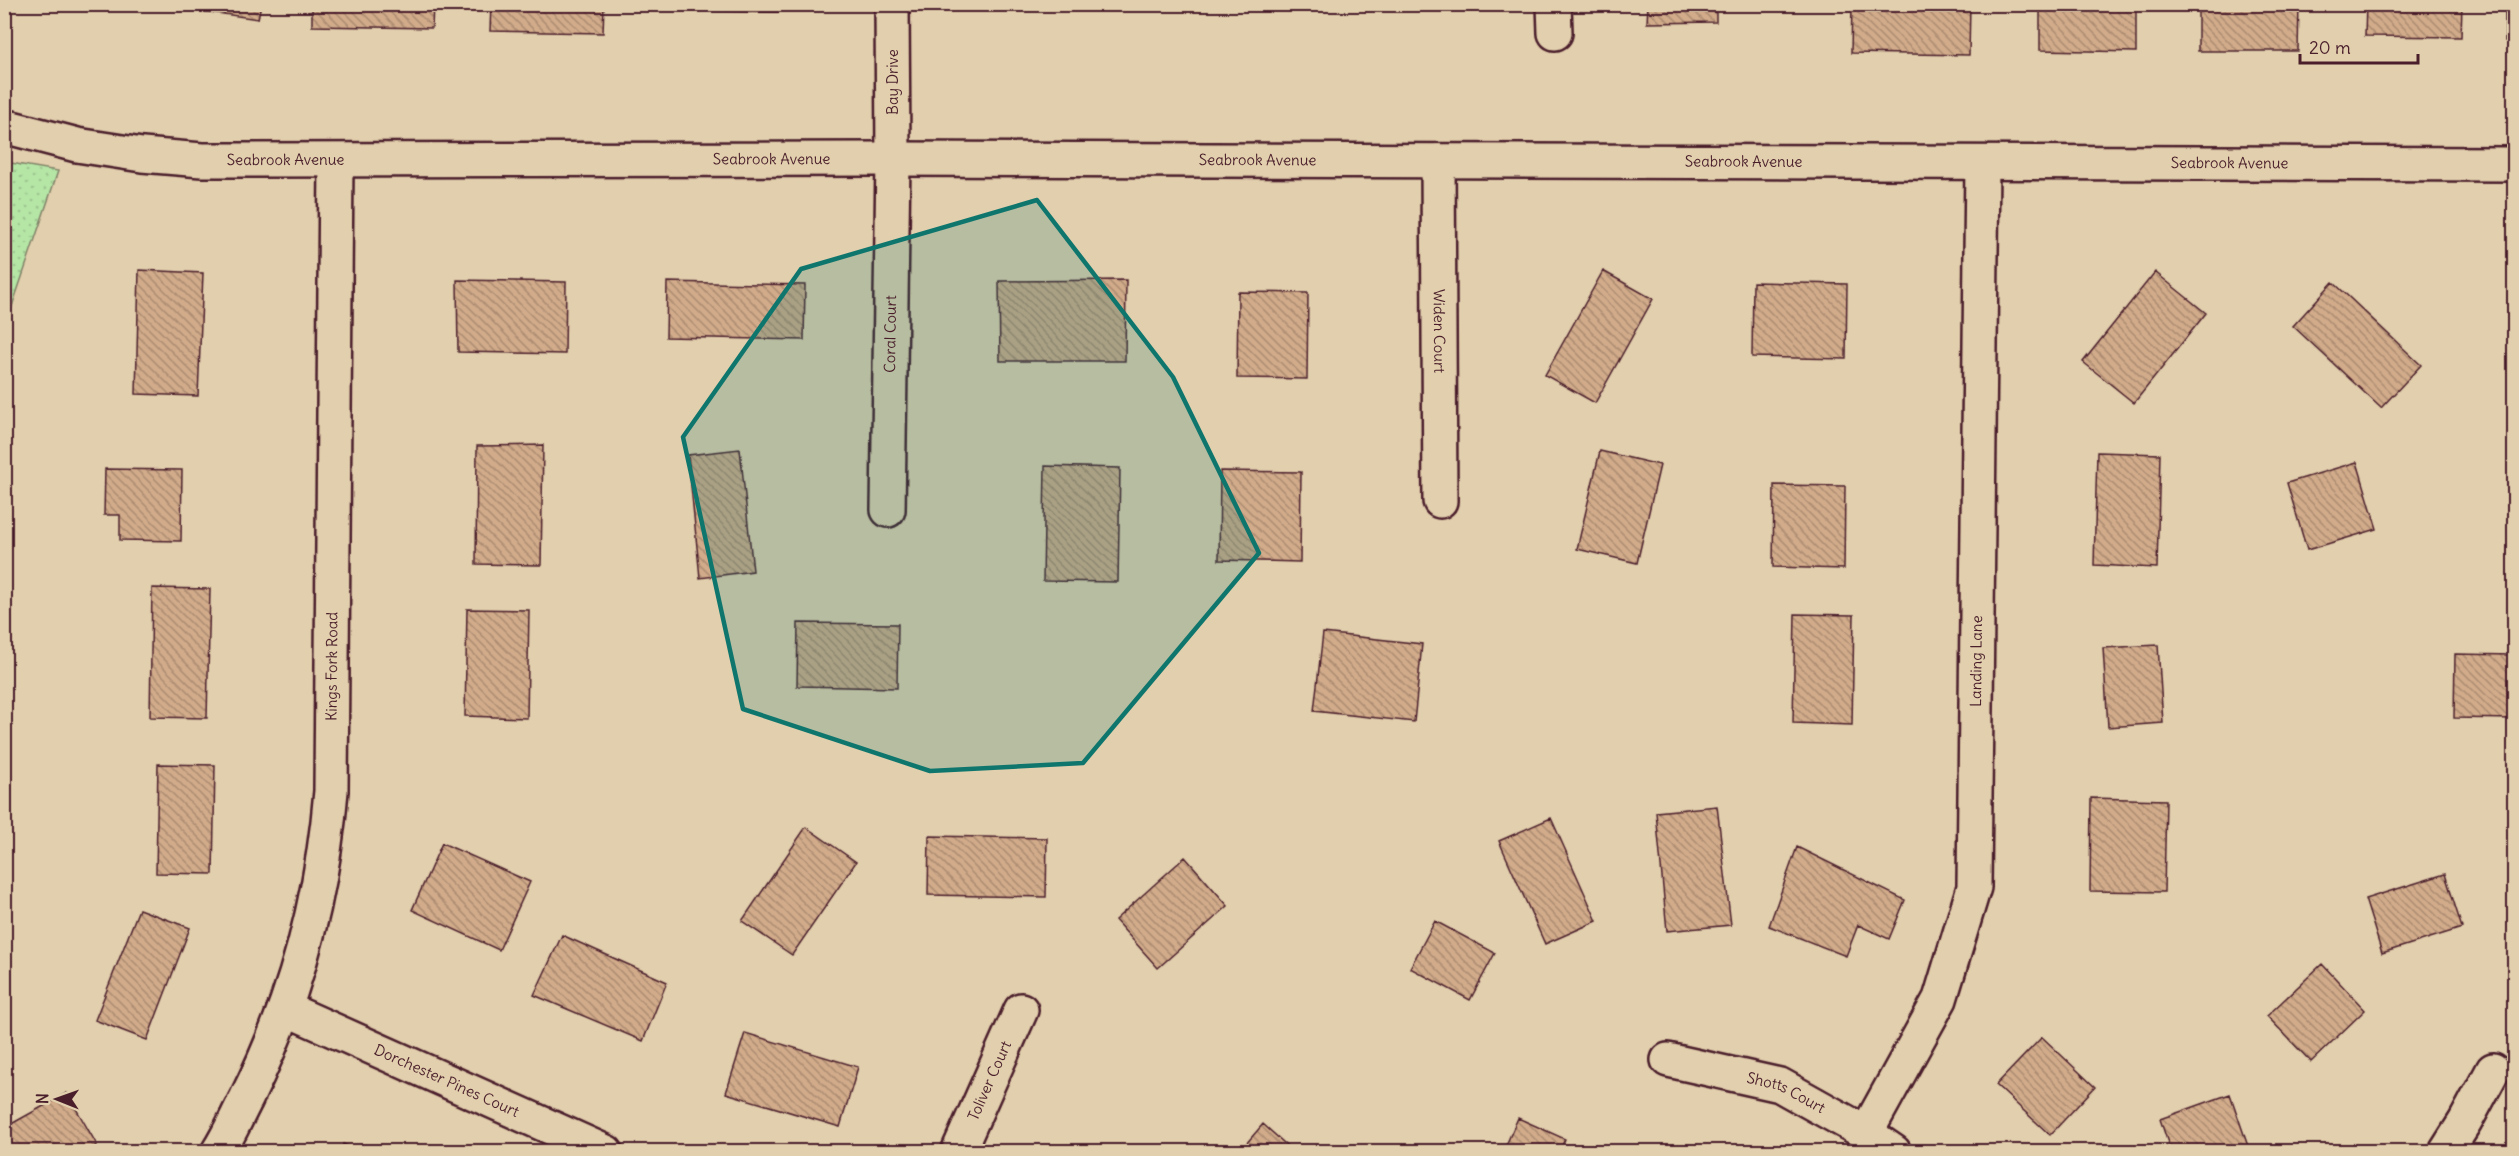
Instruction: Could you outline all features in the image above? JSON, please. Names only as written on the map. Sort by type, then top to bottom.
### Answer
[{"type":"street","name":"Bay Drive","points":[[892,4],[893,159]]},
{"type":"street","name":"Seabrook Avenue","points":[[4,126],[77,145],[142,155],[202,160],[893,159],[2514,164]]},
{"type":"street","name":"Coral Court","points":[[888,510],[893,159]]},
{"type":"street","name":"Kings Fork Road","points":[[218,1152],[256,1078],[286,1009],[318,897],[327,845],[331,791],[336,161]]},
{"type":"street","name":"Widen Court","points":[[1438,161],[1440,501]]},
{"type":"street","name":"Landing Lane","points":[[1866,1133],[1941,999],[1974,887],[1982,163]]},
{"type":"street","name":"Dorchester Pines Court","points":[[286,1009],[606,1152]]},
{"type":"street","name":"Toliver Court","points":[[958,1152],[1021,1010]]},
{"type":"street","name":"Shotts Court","points":[[1668,1060],[1780,1085],[1866,1133],[1894,1152]]},
{"type":"street","points":[[2446,1152],[2493,1070]]},
{"type":"highlighted area","points":[[1037,200],[1173,377],[1259,553],[1083,763],[930,771],[743,709],[683,437],[801,269]]},
{"type":"green space","points":[[4,162],[58,171],[5,327]]},
{"type":"building","points":[[153,4],[261,4],[258,19]]},
{"type":"building","points":[[312,4],[433,4],[432,28],[312,26]]},
{"type":"building","points":[[491,4],[604,4],[603,33],[490,31]]},
{"type":"building","points":[[714,4],[778,4],[778,12],[714,11]]},
{"type":"building","points":[[1648,4],[1716,4],[1716,22],[1647,23]]},
{"type":"building","points":[[1852,4],[1970,4],[1969,55],[1851,53]]},
{"type":"building","points":[[2040,4],[2136,4],[2136,52],[2040,50]]},
{"type":"building","points":[[2198,4],[2299,4],[2298,51],[2198,51]]},
{"type":"building","points":[[2366,4],[2462,4],[2461,37],[2365,36]]},
{"type":"building","points":[[2505,4],[2514,4],[2514,41],[2505,41]]},
{"type":"building","points":[[139,270],[203,273],[198,396],[136,394]]},
{"type":"building","points":[[1603,271],[1653,299],[1595,403],[1545,375]]},
{"type":"building","points":[[2155,272],[2206,313],[2134,403],[2083,362]]},
{"type":"building","points":[[457,280],[566,282],[565,354],[458,352]]},
{"type":"building","points":[[1126,280],[1125,361],[1000,361],[999,281]]},
{"type":"building","points":[[667,282],[805,285],[804,340],[666,337]]},
{"type":"building","points":[[1753,282],[1847,284],[1846,359],[1752,357]]},
{"type":"building","points":[[2333,282],[2421,365],[2381,408],[2293,326]]},
{"type":"building","points":[[1238,292],[1308,293],[1307,379],[1237,378]]},
{"type":"building","points":[[543,445],[541,565],[476,564],[477,446]]},
{"type":"building","points":[[740,449],[753,571],[700,578],[688,455]]},
{"type":"building","points":[[1600,451],[1660,465],[1637,563],[1577,549]]},
{"type":"building","points":[[2097,452],[2160,454],[2157,568],[2094,565]]},
{"type":"building","points":[[2357,462],[2377,529],[2307,550],[2287,483]]},
{"type":"building","points":[[1045,466],[1120,468],[1118,582],[1043,581]]},
{"type":"building","points":[[105,469],[182,470],[181,541],[120,540],[120,515],[104,515]]},
{"type":"building","points":[[1220,471],[1301,472],[1300,562],[1219,560]]},
{"type":"building","points":[[1774,485],[1845,486],[1844,569],[1773,567]]},
{"type":"building","points":[[152,588],[210,589],[207,718],[150,717]]},
{"type":"building","points":[[467,609],[529,610],[527,718],[465,716]]},
{"type":"building","points":[[1795,614],[1854,615],[1852,725],[1793,723]]},
{"type":"building","points":[[798,623],[898,624],[897,688],[797,686]]},
{"type":"building","points":[[1323,633],[1422,644],[1414,722],[1314,711]]},
{"type":"building","points":[[2158,645],[2163,723],[2108,727],[2103,648]]},
{"type":"building","points":[[2455,654],[2514,655],[2514,719],[2454,718]]},
{"type":"building","points":[[158,764],[215,765],[213,874],[156,873]]},
{"type":"building","points":[[2091,798],[2166,800],[2164,892],[2090,891]]},
{"type":"building","points":[[1717,806],[1731,925],[1667,931],[1656,812]]},
{"type":"building","points":[[1551,818],[1597,921],[1545,944],[1499,841]]},
{"type":"building","points":[[806,827],[856,862],[792,955],[742,921]]},
{"type":"building","points":[[929,836],[1047,838],[1046,897],[928,895]]},
{"type":"building","points":[[442,843],[530,882],[499,950],[412,910]]},
{"type":"building","points":[[1797,847],[1905,900],[1889,939],[1858,925],[1846,956],[1769,926]]},
{"type":"building","points":[[1185,857],[1228,906],[1158,968],[1115,920]]},
{"type":"building","points":[[2445,874],[2462,928],[2382,953],[2365,899]]},
{"type":"building","points":[[139,909],[190,928],[147,1040],[95,1020]]},
{"type":"building","points":[[1435,921],[1495,953],[1470,1000],[1410,968]]},
{"type":"building","points":[[562,935],[667,982],[643,1041],[534,995]]},
{"type":"building","points":[[2322,964],[2365,1010],[2311,1062],[2267,1016]]},
{"type":"building","points":[[745,1033],[858,1067],[840,1127],[726,1093]]},
{"type":"building","points":[[2042,1037],[2095,1087],[2050,1135],[1996,1085]]},
{"type":"building","points":[[67,1093],[97,1145],[86,1152],[4,1152],[4,1128]]},
{"type":"building","points":[[2230,1094],[2250,1152],[2171,1152],[2160,1119]]},
{"type":"building","points":[[1518,1118],[1565,1139],[1559,1152],[1503,1152]]},
{"type":"building","points":[[1263,1124],[1294,1152],[1239,1152]]},
{"type":"building","points":[[343,1144],[366,1152],[341,1152]]}]
